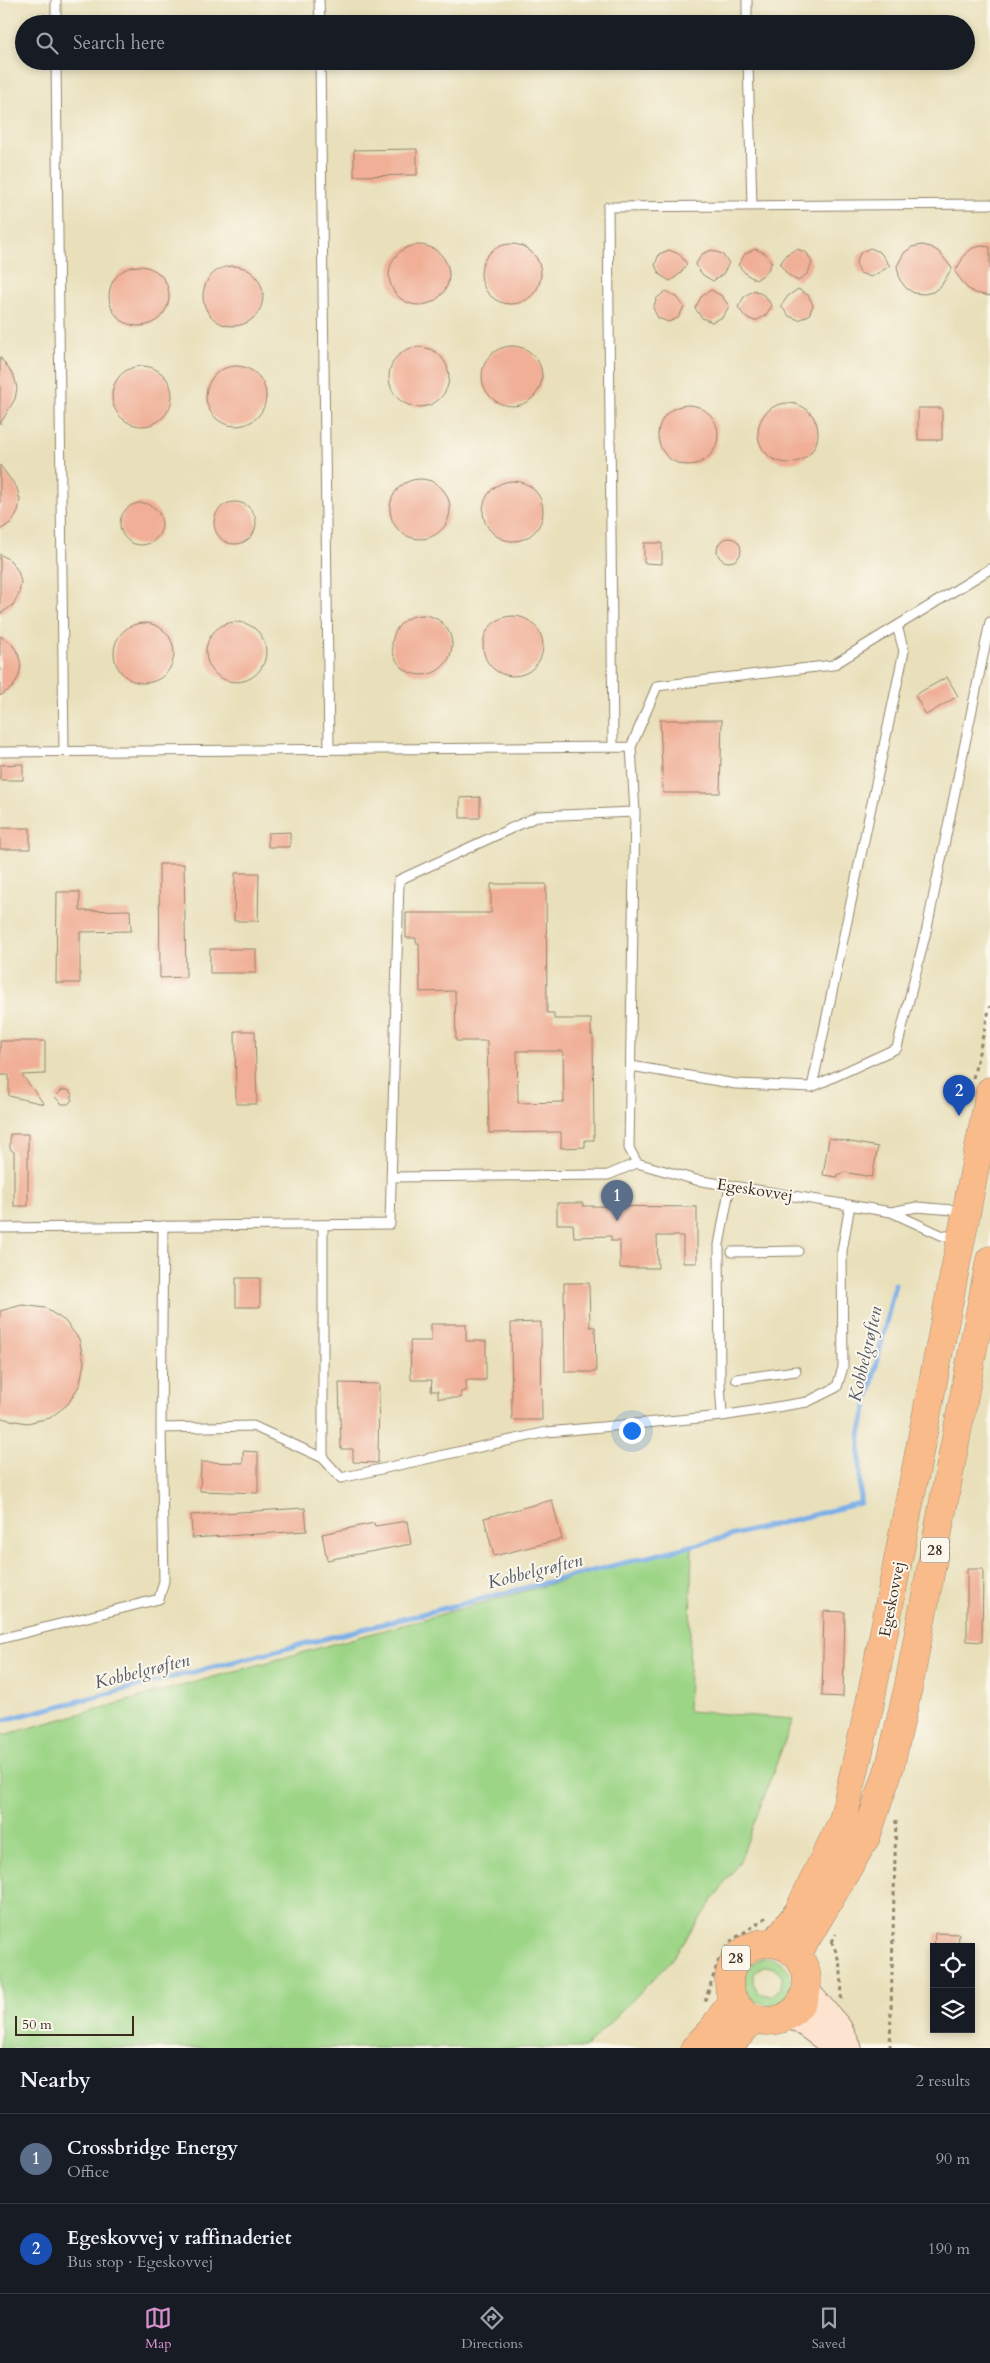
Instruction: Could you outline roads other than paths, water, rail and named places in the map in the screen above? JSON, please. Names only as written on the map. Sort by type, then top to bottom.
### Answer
[{"type":"main road","name":"Egeskovvej","points":[[807,1918],[843,1820],[875,1680],[990,1091]]},
{"type":"main road","name":"Egeskovvej","points":[[786,1949],[866,1837],[890,1766],[909,1684],[990,1260]]},
{"type":"main road","name":"28","points":[[733,2000],[728,1981],[733,1962],[747,1948],[765,1942],[786,1949]]},
{"type":"main road","points":[[711,2042],[733,2000],[742,2011],[754,2018],[770,2021],[786,2016],[802,2001],[806,1990],[806,1972],[786,1949]]},
{"type":"main road","points":[[711,2042],[754,2018]]},
{"type":"street","points":[[806,1990],[839,2028],[849,2048]]},
{"type":"street","points":[[786,2016],[800,2020],[837,2048]]},
{"type":"lane","points":[[56,0],[56,15]]},
{"type":"lane","points":[[319,0],[320,15]]},
{"type":"lane","points":[[747,0],[747,15]]},
{"type":"lane","points":[[56,70],[64,751]]},
{"type":"lane","points":[[320,70],[329,748]]},
{"type":"lane","points":[[748,70],[752,205]]},
{"type":"lane","points":[[613,747],[608,207],[990,204]]},
{"type":"lane","points":[[391,1177],[608,1175],[637,1163],[629,1148],[635,812],[631,747],[657,686],[833,665],[990,569]]},
{"type":"lane","points":[[631,1066],[736,1084],[812,1087],[897,1048],[927,928],[990,622]]},
{"type":"lane","points":[[812,1087],[904,651],[897,626]]},
{"type":"lane","points":[[0,752],[631,747]]},
{"type":"lane","points":[[0,1228],[390,1224],[399,880],[538,816],[635,812]]},
{"type":"lane","name":"Egeskovvej","points":[[637,1163],[696,1180],[891,1212],[941,1235],[961,1239]]},
{"type":"lane","points":[[722,1416],[719,1245],[730,1185]]},
{"type":"lane","points":[[161,1428],[253,1426],[323,1458],[341,1478],[547,1432],[722,1416],[808,1402],[837,1387],[843,1367],[842,1251],[850,1205]]},
{"type":"lane","name":"Egeskovvej","points":[[891,1212],[917,1207],[966,1212]]},
{"type":"lane","points":[[323,1458],[324,1224]]},
{"type":"lane","points":[[0,1639],[158,1599],[164,1581],[161,1428],[163,1226]]},
{"type":"lane","points":[[732,1252],[798,1251]]},
{"type":"lane","points":[[736,1379],[796,1370]]},
{"type":"waterway","name":"Kobbelgrøften","points":[[0,1721],[860,1503],[860,1435],[895,1284]]},
{"type":"place","name":"Egeskovvej v raffinaderiet","points":[[959,1116]]},
{"type":"place","name":"Crossbridge Energy","points":[[617,1221]]}]
